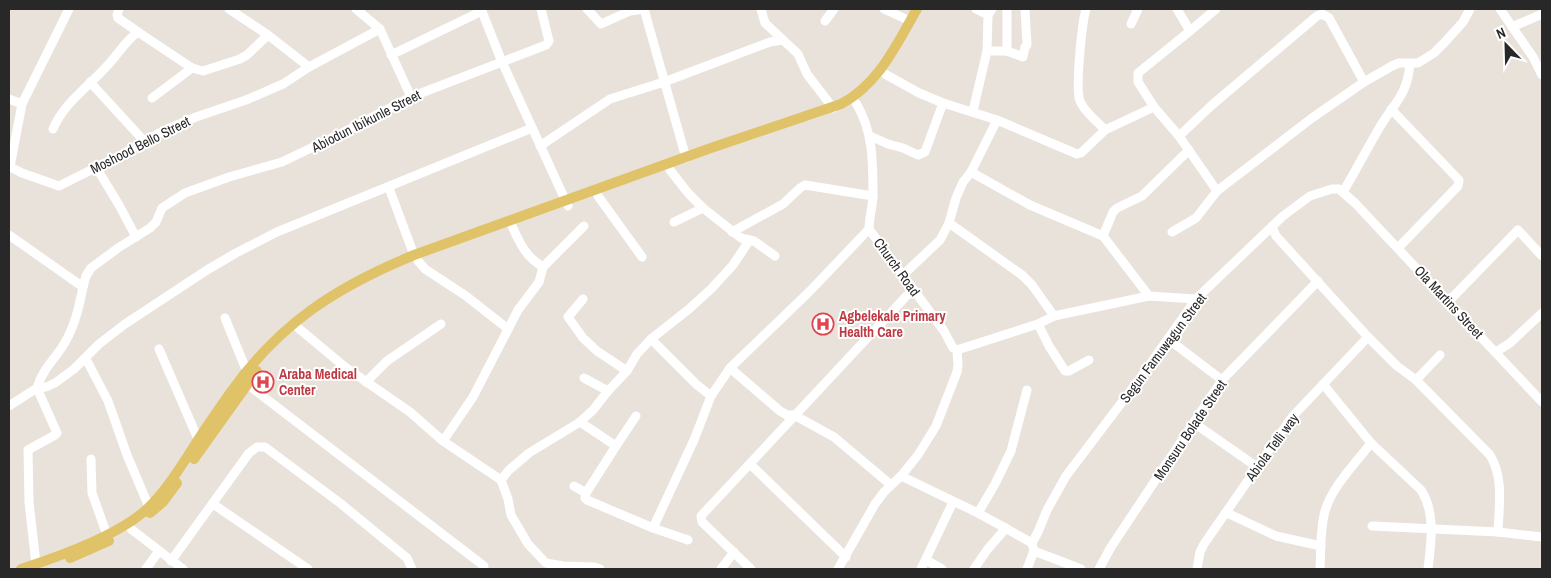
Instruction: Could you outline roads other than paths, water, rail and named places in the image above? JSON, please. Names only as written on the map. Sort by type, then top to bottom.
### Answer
[{"type":"main road","points":[[21,569],[38,567],[92,549],[131,529],[163,502],[229,394],[248,371],[280,335],[316,306],[356,281],[379,269],[512,226],[566,204],[598,196],[670,170],[797,123],[854,98],[876,76],[917,9]]},
{"type":"main road","points":[[38,567],[108,535],[149,508],[284,339],[297,327],[348,292],[416,258],[686,158],[836,112],[856,103],[885,74],[922,9]]},
{"type":"street","name":"Moshood Bello Street","points":[[69,9],[22,104],[9,168],[59,186],[173,126],[246,100],[283,84],[309,67],[380,29]]},
{"type":"street","points":[[119,9],[118,18],[192,68],[203,71],[233,62],[247,55],[268,35]]},
{"type":"street","points":[[229,9],[268,35],[309,67]]},
{"type":"street","points":[[356,9],[380,29],[411,97]]},
{"type":"street","name":"Abiodun Ibikunle Street","points":[[37,388],[44,370],[63,346],[72,329],[86,276],[91,268],[150,228],[156,222],[162,208],[184,193],[229,177],[282,162],[338,136],[411,97],[546,45],[549,41],[540,9]]},
{"type":"street","points":[[587,9],[601,24],[630,11],[644,9],[686,158]]},
{"type":"street","points":[[761,9],[765,23],[798,54],[807,74],[833,108]]},
{"type":"street","points":[[825,21],[834,9]]},
{"type":"street","points":[[884,9],[910,21]]},
{"type":"street","points":[[973,111],[986,51],[990,12],[976,9]]},
{"type":"street","points":[[1007,9],[1007,51]]},
{"type":"street","points":[[986,51],[1007,51],[1021,57],[1024,55],[1024,47],[1027,45],[1025,9]]},
{"type":"street","points":[[1086,9],[1082,32],[1078,94],[1083,106],[1105,130]]},
{"type":"street","points":[[1131,24],[1138,9]]},
{"type":"street","points":[[1177,9],[1190,32]]},
{"type":"street","points":[[1216,9],[1190,32],[1138,72],[1138,82],[1154,107],[1179,136],[1217,191]]},
{"type":"street","points":[[1172,232],[1196,218],[1217,191],[1312,118],[1364,82],[1399,63],[1414,64],[1428,56],[1446,42],[1470,9]]},
{"type":"street","points":[[1500,9],[1533,57],[1542,75]]},
{"type":"street","points":[[391,55],[482,10],[502,62],[566,204]]},
{"type":"street","points":[[1179,136],[1258,66],[1317,16],[1322,14],[1329,18],[1364,82]]},
{"type":"street","points":[[1512,28],[1542,14]]},
{"type":"street","points":[[53,129],[63,110],[106,68],[138,32]]},
{"type":"street","points":[[540,146],[610,99],[664,82],[770,42],[782,40]]},
{"type":"street","points":[[1342,192],[1405,90],[1414,64]]},
{"type":"street","points":[[152,98],[192,68]]},
{"type":"street","points":[[885,74],[919,93],[943,103],[997,120],[1077,154],[1081,153],[1105,130],[1154,107]]},
{"type":"street","points":[[90,82],[145,142]]},
{"type":"street","points":[[9,99],[22,104]]},
{"type":"street","name":"Church Road","points":[[856,103],[864,116],[870,136],[872,155],[873,196],[869,229],[944,331],[953,348],[957,350]]},
{"type":"street","points":[[870,136],[922,155],[925,152],[943,103]]},
{"type":"street","points":[[1392,109],[1460,180],[1458,186],[1398,248]]},
{"type":"street","points":[[903,275],[935,247],[949,223],[963,182],[971,172],[997,120]]},
{"type":"street","points":[[9,406],[37,388],[55,383],[125,324],[207,270],[277,232],[389,188],[532,128]]},
{"type":"street","points":[[1103,236],[1113,212],[1117,208],[1142,196],[1189,150]]},
{"type":"street","points":[[96,168],[120,205],[136,237]]},
{"type":"street","points":[[670,170],[702,208],[741,238],[762,246],[775,256]]},
{"type":"street","points":[[971,172],[1030,205],[1103,236],[1149,296]]},
{"type":"street","points":[[732,232],[783,204],[805,185],[873,196]]},
{"type":"street","points":[[389,188],[416,258],[425,269],[466,296],[508,330]]},
{"type":"street","name":"Segun Famuwagun Street","points":[[1027,569],[1047,510],[1066,476],[1196,299],[1283,216],[1310,196],[1332,189],[1342,192]]},
{"type":"street","name":"Ola Martins Street","points":[[1342,192],[1398,248],[1542,402]]},
{"type":"street","points":[[598,196],[642,257]]},
{"type":"street","points":[[674,222],[702,208]]},
{"type":"street","points":[[949,223],[1022,275],[1032,285],[1054,316]]},
{"type":"street","points":[[512,226],[521,246],[533,261],[543,267]]},
{"type":"street","points":[[443,441],[466,410],[526,298],[539,282],[543,267],[584,226]]},
{"type":"street","points":[[1272,227],[1276,236],[1368,337],[1397,366],[1416,380],[1484,449],[1494,462],[1498,470],[1499,481],[1498,532]]},
{"type":"street","points":[[653,528],[694,440],[711,396],[730,368],[810,291],[869,229]]},
{"type":"street","points":[[1448,302],[1518,230],[1542,256]]},
{"type":"street","points":[[9,235],[83,287]]},
{"type":"street","points":[[501,480],[508,470],[529,453],[580,422],[593,410],[627,371],[651,339],[711,289],[733,265],[749,240]]},
{"type":"street","name":"Monsuru Bolade Street","points":[[1099,569],[1111,547],[1222,380],[1318,281]]},
{"type":"street","points":[[750,569],[701,519],[702,516],[913,289]]},
{"type":"street","points":[[838,569],[875,504],[901,476],[922,449],[942,413],[957,372],[957,350],[1038,324],[1054,316],[1149,296],[1196,299]]},
{"type":"street","points":[[583,299],[568,316],[583,338],[597,351],[627,371]]},
{"type":"street","points":[[1496,352],[1510,343],[1542,312]]},
{"type":"street","points":[[225,318],[248,371]]},
{"type":"street","points":[[366,382],[387,361],[440,324]]},
{"type":"street","points":[[1038,324],[1065,371],[1069,371],[1089,360]]},
{"type":"street","points":[[297,327],[345,367],[410,412],[443,441],[501,480],[516,526],[528,544],[547,566],[594,567],[600,569]]},
{"type":"street","name":"Abiola Telli way","points":[[1197,569],[1200,552],[1204,544],[1292,417],[1368,337]]},
{"type":"street","points":[[651,339],[689,378],[711,396]]},
{"type":"street","points":[[1168,339],[1222,380]]},
{"type":"street","points":[[159,349],[201,442]]},
{"type":"street","points":[[1416,380],[1440,355]]},
{"type":"street","points":[[86,358],[108,401],[127,455],[149,508]]},
{"type":"street","points":[[730,368],[780,411],[787,415],[794,415],[834,437],[891,485]]},
{"type":"street","points":[[584,378],[608,391]]},
{"type":"street","points":[[247,384],[313,437],[367,475],[484,566]]},
{"type":"street","points":[[1323,384],[1371,443],[1421,490],[1428,503],[1432,530],[1428,569]]},
{"type":"street","points":[[37,388],[56,433],[56,435],[28,450],[29,502],[38,567]]},
{"type":"street","points":[[978,513],[1011,451],[1028,390]]},
{"type":"street","points":[[636,416],[602,466],[585,498],[653,528],[688,540]]},
{"type":"street","points":[[580,422],[616,446]]},
{"type":"street","points":[[1194,423],[1256,468]]},
{"type":"street","points":[[1320,569],[1323,523],[1330,499],[1371,443]]},
{"type":"street","points":[[171,561],[249,453],[257,447],[265,447],[340,503],[407,558],[412,569]]},
{"type":"street","points":[[91,460],[92,493],[108,535]]},
{"type":"street","points":[[750,464],[846,557]]},
{"type":"street","points":[[901,476],[978,513],[1006,528],[1033,547],[1080,569]]},
{"type":"street","points":[[574,486],[586,493]]},
{"type":"street","points":[[920,569],[953,502]]},
{"type":"street","points":[[213,504],[308,569]]},
{"type":"street","points":[[1227,513],[1276,536],[1321,546]]},
{"type":"street","points":[[1372,526],[1498,532],[1542,537]]},
{"type":"street","points":[[974,569],[1006,528]]},
{"type":"street","points":[[131,529],[183,569]]},
{"type":"street","points":[[146,569],[159,552]]},
{"type":"street","points":[[720,569],[734,552]]},
{"type":"street","points":[[926,560],[942,569]]},
{"type":"place","name":"Agbelekale Primary Health Care","points":[[823,324]]},
{"type":"place","name":"Araba Medical Center","points":[[263,382]]}]
